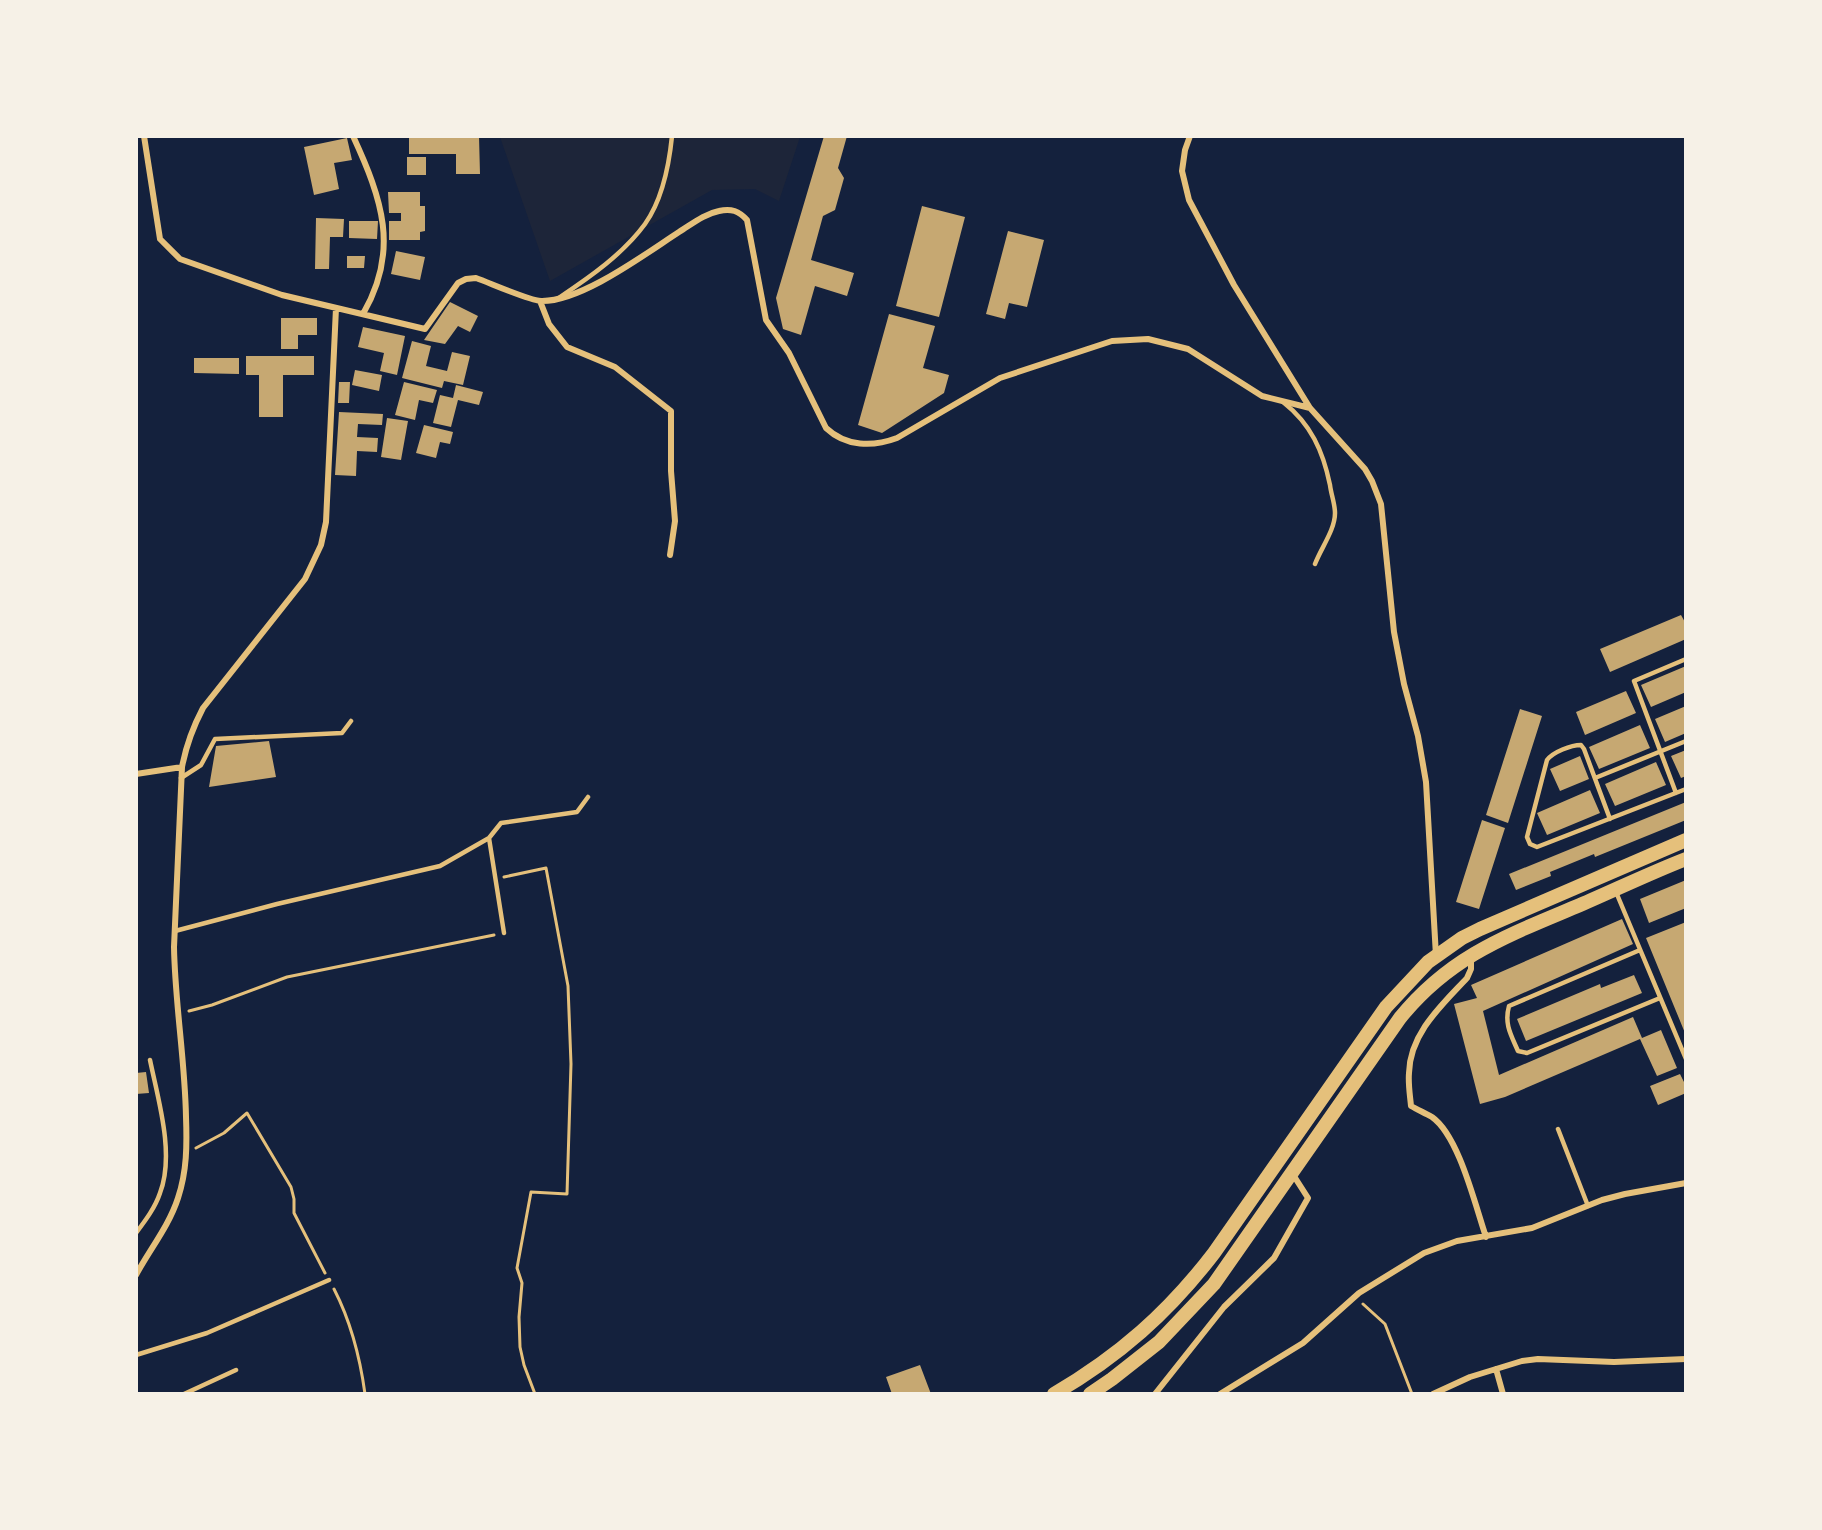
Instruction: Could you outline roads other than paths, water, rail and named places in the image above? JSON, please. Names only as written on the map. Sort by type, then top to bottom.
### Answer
[{"type":"main road","points":[[1054,1394],[1125,1347],[1184,1291],[1214,1254],[1386,1006],[1413,976],[1436,956],[1480,928],[1686,840]]},
{"type":"main road","points":[[1090,1394],[1158,1342],[1197,1303],[1229,1264],[1406,1010],[1440,976],[1471,954],[1506,937],[1686,859]]},
{"type":"street","points":[[144,136],[160,239],[172,253],[190,264],[282,295],[425,329],[458,284],[471,278],[540,301],[558,298],[583,290],[607,278],[704,216],[718,211],[740,212],[747,220],[768,324],[789,353],[826,428],[833,435],[845,441],[863,444],[884,443],[897,438],[1000,378],[1112,341],[1130,339],[1148,339],[1188,349],[1262,396],[1310,408]]},
{"type":"street","points":[[353,136],[373,179],[384,231],[381,272],[377,287],[363,314]]},
{"type":"street","points":[[1190,136],[1182,171],[1189,200],[1234,285],[1310,408],[1365,469],[1383,509],[1396,643],[1418,736],[1426,782],[1436,956]]},
{"type":"street","points":[[540,301],[549,324],[567,347],[615,367],[672,411],[671,471],[675,521],[670,555]]},
{"type":"street","points":[[136,1275],[171,1215],[182,1184],[187,1154],[186,1089],[174,976],[182,767],[189,737],[203,708],[305,579],[321,545],[326,522],[336,308]]},
{"type":"street","points":[[136,774],[182,767]]},
{"type":"street","points":[[1471,954],[1471,969],[1467,978],[1424,1027],[1414,1048],[1409,1072],[1411,1106],[1433,1118],[1446,1132],[1455,1147],[1486,1237]]},
{"type":"street","points":[[1155,1394],[1224,1307],[1274,1258],[1308,1198],[1292,1173]]},
{"type":"street","points":[[1220,1394],[1302,1342],[1355,1297],[1424,1254],[1457,1241],[1541,1225],[1625,1194],[1686,1183]]},
{"type":"street","points":[[1433,1394],[1470,1377],[1522,1361],[1538,1359],[1614,1362],[1686,1359]]},
{"type":"street","points":[[1496,1369],[1503,1394]]},
{"type":"lane","points":[[558,298],[605,264],[645,225],[667,172],[672,136]]},
{"type":"lane","points":[[1281,401],[1311,431],[1325,460],[1335,512],[1331,530],[1315,564]]},
{"type":"lane","points":[[1676,793],[1634,681],[1686,659]]},
{"type":"lane","points":[[181,778],[201,765],[215,739],[342,733],[351,721]]},
{"type":"lane","points":[[1595,778],[1686,741]]},
{"type":"lane","points":[[1610,819],[1581,745],[1575,745],[1550,756],[1527,837],[1530,844],[1537,847],[1610,819],[1686,789]]},
{"type":"lane","points":[[175,931],[277,903],[440,866],[489,838],[501,823],[577,812],[588,797]]},
{"type":"lane","points":[[489,838],[504,933]]},
{"type":"lane","points":[[1615,890],[1686,1059]]},
{"type":"lane","points":[[1640,950],[1509,1006],[1506,1016],[1507,1026],[1518,1051],[1527,1053],[1660,998]]},
{"type":"lane","points":[[136,1233],[161,1191],[164,1173],[164,1126],[150,1060]]},
{"type":"lane","points":[[1558,1130],[1588,1206]]},
{"type":"lane","points":[[136,1355],[207,1333],[329,1280]]},
{"type":"lane","points":[[184,1394],[236,1370]]}]
